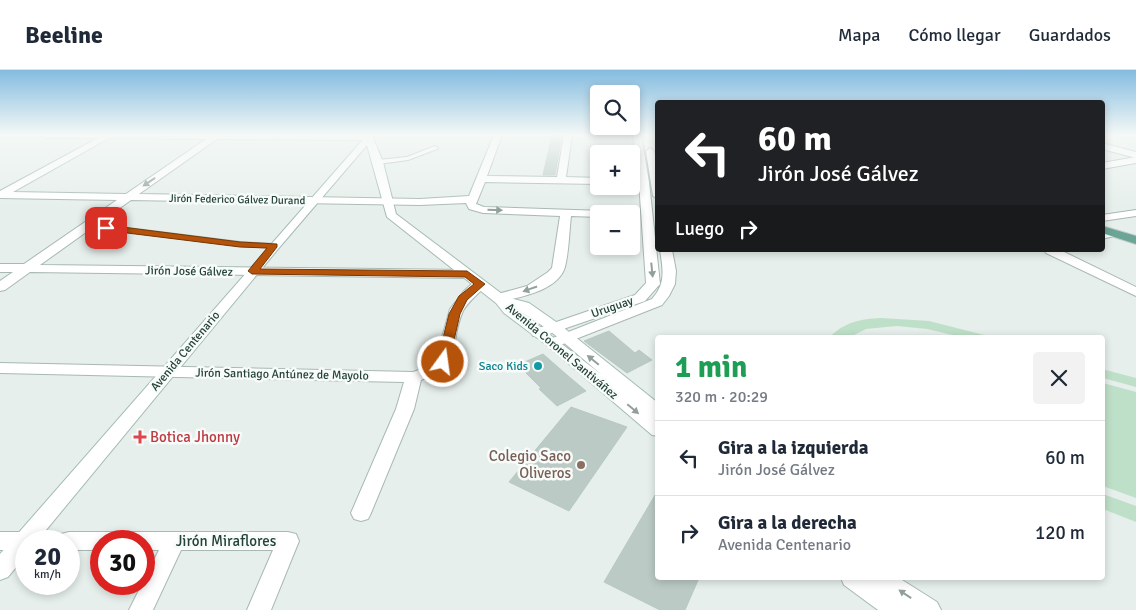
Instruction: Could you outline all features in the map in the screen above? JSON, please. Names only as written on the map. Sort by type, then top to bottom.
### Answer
[{"type":"main road","points":[[1108,235],[1136,240]]},
{"type":"street","points":[[0,195],[63,160]]},
{"type":"street","points":[[0,287],[181,160]]},
{"type":"street","name":"Avenida Centenario","points":[[34,530],[252,271],[349,160]]},
{"type":"street","points":[[488,160],[471,204],[473,208],[483,210],[590,213]]},
{"type":"street","points":[[561,180],[564,160]]},
{"type":"street","name":"Uruguay","points":[[645,160],[652,182]]},
{"type":"street","name":"Uruguay","points":[[557,336],[640,298],[653,284],[642,215],[652,182],[650,160]]},
{"type":"street","points":[[1105,165],[1135,160]]},
{"type":"street","points":[[378,162],[391,215],[408,230],[500,299],[534,288],[554,276],[558,268],[566,212]]},
{"type":"street","points":[[481,179],[590,181]]},
{"type":"street","name":"Jirón Federico Gálvez Durand","points":[[0,195],[388,201],[473,199]]},
{"type":"street","points":[[1105,218],[1136,213]]},
{"type":"street","name":"Uruguay","points":[[557,336],[657,302],[665,294],[669,285],[666,252]]},
{"type":"street","points":[[1054,252],[1136,292]]},
{"type":"street","name":"Jirón José Gálvez","points":[[0,268],[467,274]]},
{"type":"street","points":[[361,513],[405,409],[414,377],[428,374],[443,362],[455,314],[463,299],[480,284]]},
{"type":"street","name":"Avenida Coronel Santiváñez","points":[[500,299],[509,310],[538,333],[557,336]]},
{"type":"street","name":"Avenida Coronel Santiváñez","points":[[500,299],[524,306],[612,384],[655,427]]},
{"type":"street","name":"Jirón Santiago Antúnez de Mayolo","points":[[0,368],[414,377]]},
{"type":"street","name":"Avenida Coronel Santiváñez","points":[[612,384],[655,411]]},
{"type":"street","points":[[0,541],[15,541]]},
{"type":"street","name":"Jirón Miraflores","points":[[155,541],[288,541],[259,610]]},
{"type":"street","points":[[141,610],[176,541]]},
{"type":"street","name":"Avenida Centenario","points":[[0,570],[15,553]]},
{"type":"street","points":[[855,580],[897,610]]},
{"type":"street","points":[[884,580],[929,610]]},
{"type":"lane","points":[[378,162],[392,160]]},
{"type":"lane","points":[[88,225],[240,244],[274,246]]},
{"type":"green space","points":[[867,319],[929,321],[984,335],[952,335],[927,329],[897,326],[866,329],[854,335],[832,335],[853,322]]},
{"type":"green space","points":[[1105,370],[1136,378],[1136,387],[1105,379]]},
{"type":"green space","points":[[1105,384],[1136,392],[1136,498],[1105,487]]},
{"type":"green space","points":[[1105,495],[1136,506],[1136,522],[1105,510]]},
{"type":"building","points":[[546,160],[558,160],[555,175],[543,175]]},
{"type":"building","points":[[609,331],[635,353],[639,350],[652,360],[627,373],[584,341]]},
{"type":"building","points":[[543,354],[586,391],[557,406],[518,365]]},
{"type":"building","points":[[571,407],[627,427],[569,511],[509,482]]},
{"type":"building","points":[[655,495],[655,580],[698,580],[685,610],[660,610],[604,582]]},
{"type":"place","name":"Saco Kids","points":[[538,366]]},
{"type":"place","name":"Botica Jhonny","points":[[140,437]]},
{"type":"place","name":"Colegio Saco Oliveros","points":[[581,465]]},
{"type":"route","points":[[106,228],[240,244],[274,246],[252,271],[467,274],[480,284],[463,299],[455,314],[443,362]]}]
